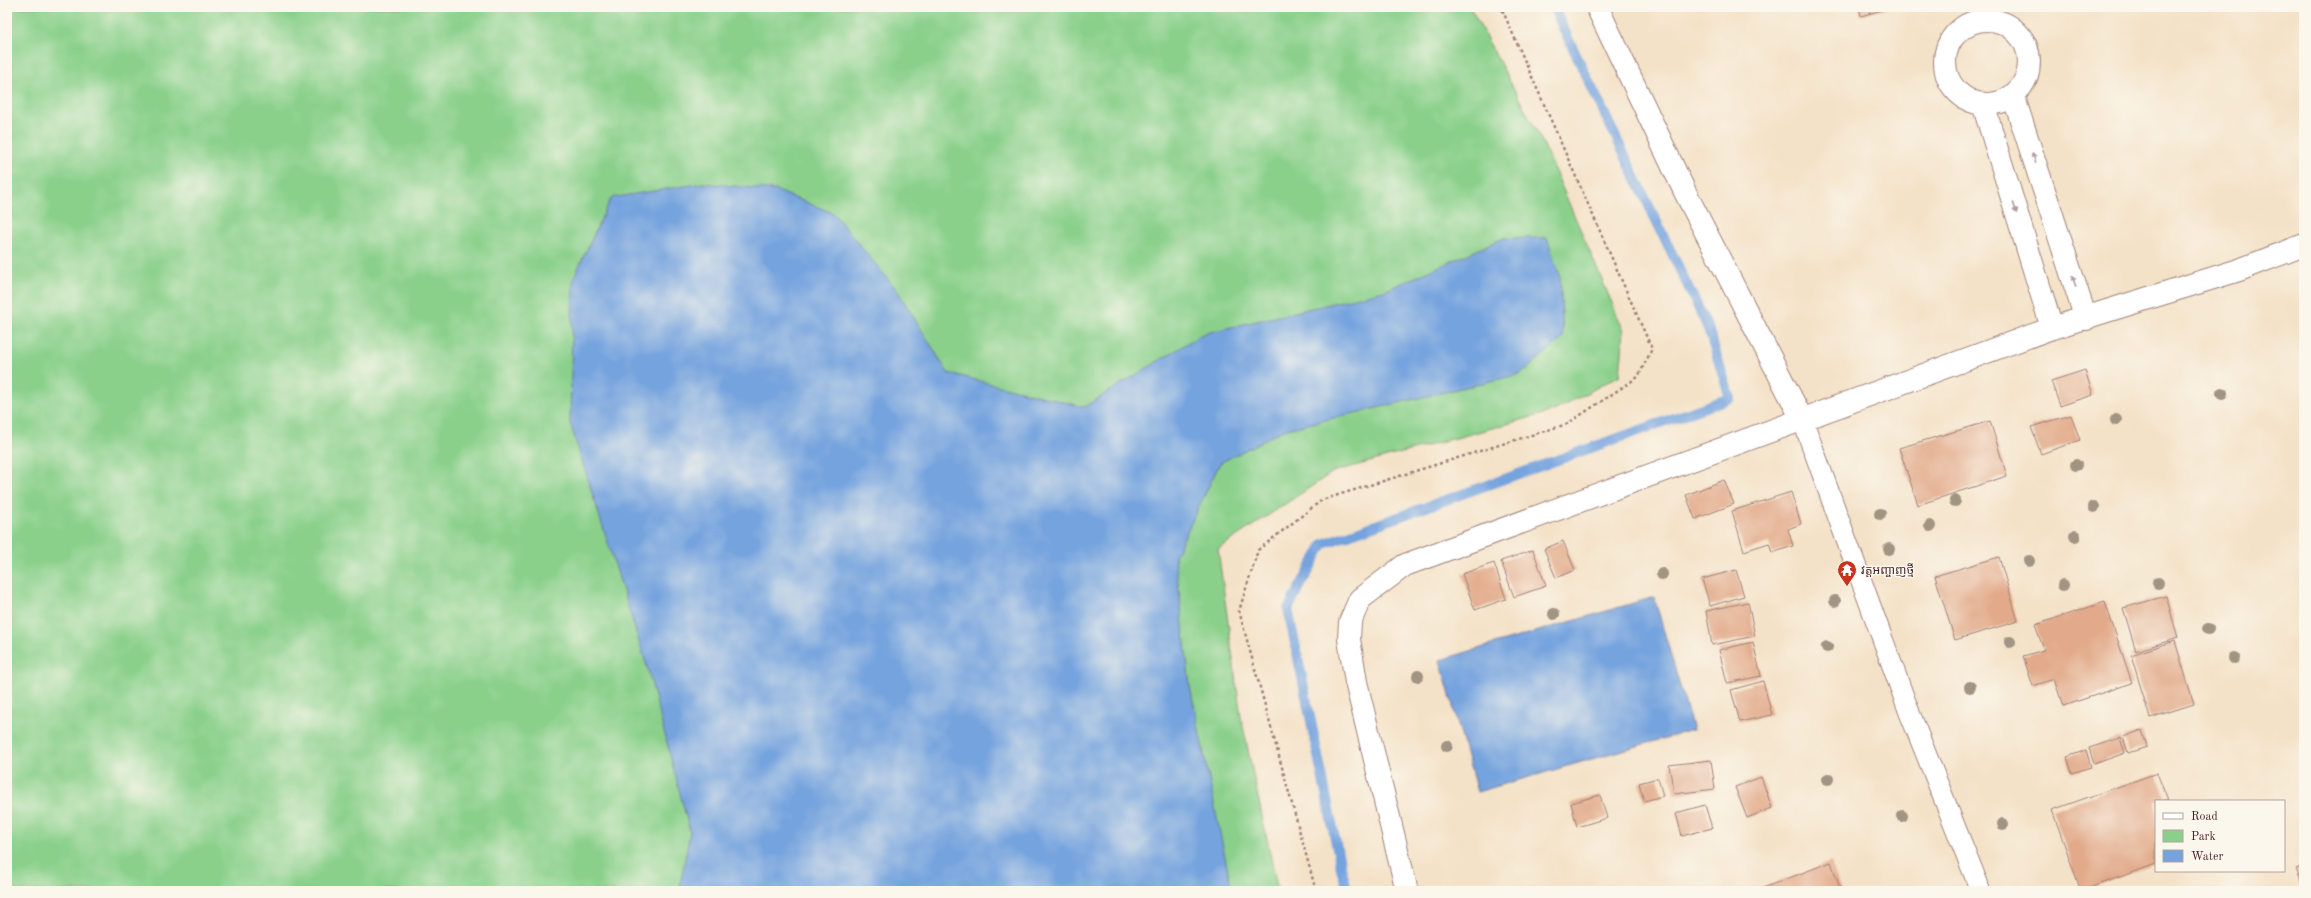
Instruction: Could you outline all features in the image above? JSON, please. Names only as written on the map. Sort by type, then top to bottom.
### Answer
[{"type":"street","points":[[1597,7],[1609,36],[1682,185],[1803,421]]},
{"type":"street","points":[[1973,14],[1998,20],[2018,33],[2029,53],[2027,76],[2013,95],[1999,102],[1983,104],[1962,96],[1947,78],[1945,54],[1955,34],[1973,14]]},
{"type":"street","points":[[2013,95],[2086,318]]},
{"type":"street","points":[[1983,104],[2052,328]]},
{"type":"street","points":[[1407,891],[1356,682],[1348,639],[1350,622],[1360,599],[1405,565],[1803,421],[2052,328],[2239,270],[2304,245]]},
{"type":"lane","points":[[1803,421],[1910,714],[1978,884],[1978,891]]},
{"type":"path","points":[[1316,891],[1239,611],[1258,550],[1322,500],[1567,424],[1638,377],[1652,349],[1501,7]]},
{"type":"green space","points":[[7,7],[1470,7],[1543,143],[1624,331],[1620,375],[1554,411],[1333,472],[1218,549],[1241,717],[1278,891],[7,891]]},
{"type":"water","points":[[703,183],[775,190],[833,213],[897,290],[948,373],[1084,407],[1202,334],[1384,291],[1504,238],[1547,238],[1560,277],[1563,338],[1521,374],[1283,430],[1220,463],[1175,556],[1190,686],[1232,891],[679,891],[690,832],[648,670],[570,423],[573,279],[611,198]]},
{"type":"water","points":[[1654,597],[1693,730],[1477,792],[1440,660]]},
{"type":"building","points":[[1859,7],[1892,7],[1861,16]]},
{"type":"building","points":[[2085,370],[2093,395],[2060,406],[2051,381]]},
{"type":"building","points":[[2071,415],[2080,440],[2041,454],[2031,427]]},
{"type":"building","points":[[1990,421],[2007,476],[1918,505],[1899,448]]},
{"type":"building","points":[[1724,480],[1734,504],[1695,519],[1686,495]]},
{"type":"building","points":[[1791,492],[1801,524],[1788,529],[1793,546],[1772,553],[1769,543],[1744,551],[1732,511]]},
{"type":"building","points":[[1563,541],[1575,570],[1556,578],[1544,549]]},
{"type":"building","points":[[1533,550],[1546,586],[1514,597],[1501,561]]},
{"type":"building","points":[[1999,557],[2018,621],[1955,640],[1935,576]]},
{"type":"building","points":[[1494,563],[1506,599],[1475,610],[1462,574]]},
{"type":"building","points":[[1736,570],[1744,596],[1710,606],[1702,579]]},
{"type":"building","points":[[2166,596],[2178,638],[2136,651],[2123,608]]},
{"type":"building","points":[[1748,602],[1755,636],[1712,645],[1706,611]]},
{"type":"building","points":[[2105,602],[2132,683],[2063,706],[2054,679],[2033,686],[2023,656],[2044,650],[2035,625]]},
{"type":"building","points":[[2175,641],[2194,704],[2150,718],[2131,655]]},
{"type":"building","points":[[1753,642],[1761,676],[1727,683],[1719,650]]},
{"type":"building","points":[[1763,681],[1772,715],[1740,722],[1731,690]]},
{"type":"building","points":[[2142,730],[2147,747],[2128,753],[2123,737]]},
{"type":"building","points":[[2120,738],[2125,753],[2094,764],[2089,748]]},
{"type":"building","points":[[2086,750],[2091,767],[2072,773],[2067,757]]},
{"type":"building","points":[[1711,760],[1715,789],[1674,794],[1669,765]]},
{"type":"building","points":[[2157,773],[2168,800],[2155,800],[2155,864],[2081,891],[2052,810]]},
{"type":"building","points":[[1761,777],[1772,808],[1747,818],[1735,787]]},
{"type":"building","points":[[1658,778],[1663,796],[1644,801],[1639,783]]},
{"type":"building","points":[[1600,795],[1607,818],[1577,827],[1571,803]]},
{"type":"building","points":[[1705,805],[1712,828],[1682,836],[1676,813]]},
{"type":"building","points":[[1831,862],[1841,891],[1755,891]]},
{"type":"building","points":[[2304,866],[2304,889],[2296,869]]},
{"type":"waterway","points":[[1348,891],[1341,868],[1288,609],[1323,544],[1730,398],[1708,328],[1553,7]]},
{"type":"place","name":"វត្តអញ្ចាញថ្មី","points":[[1847,587]]}]
